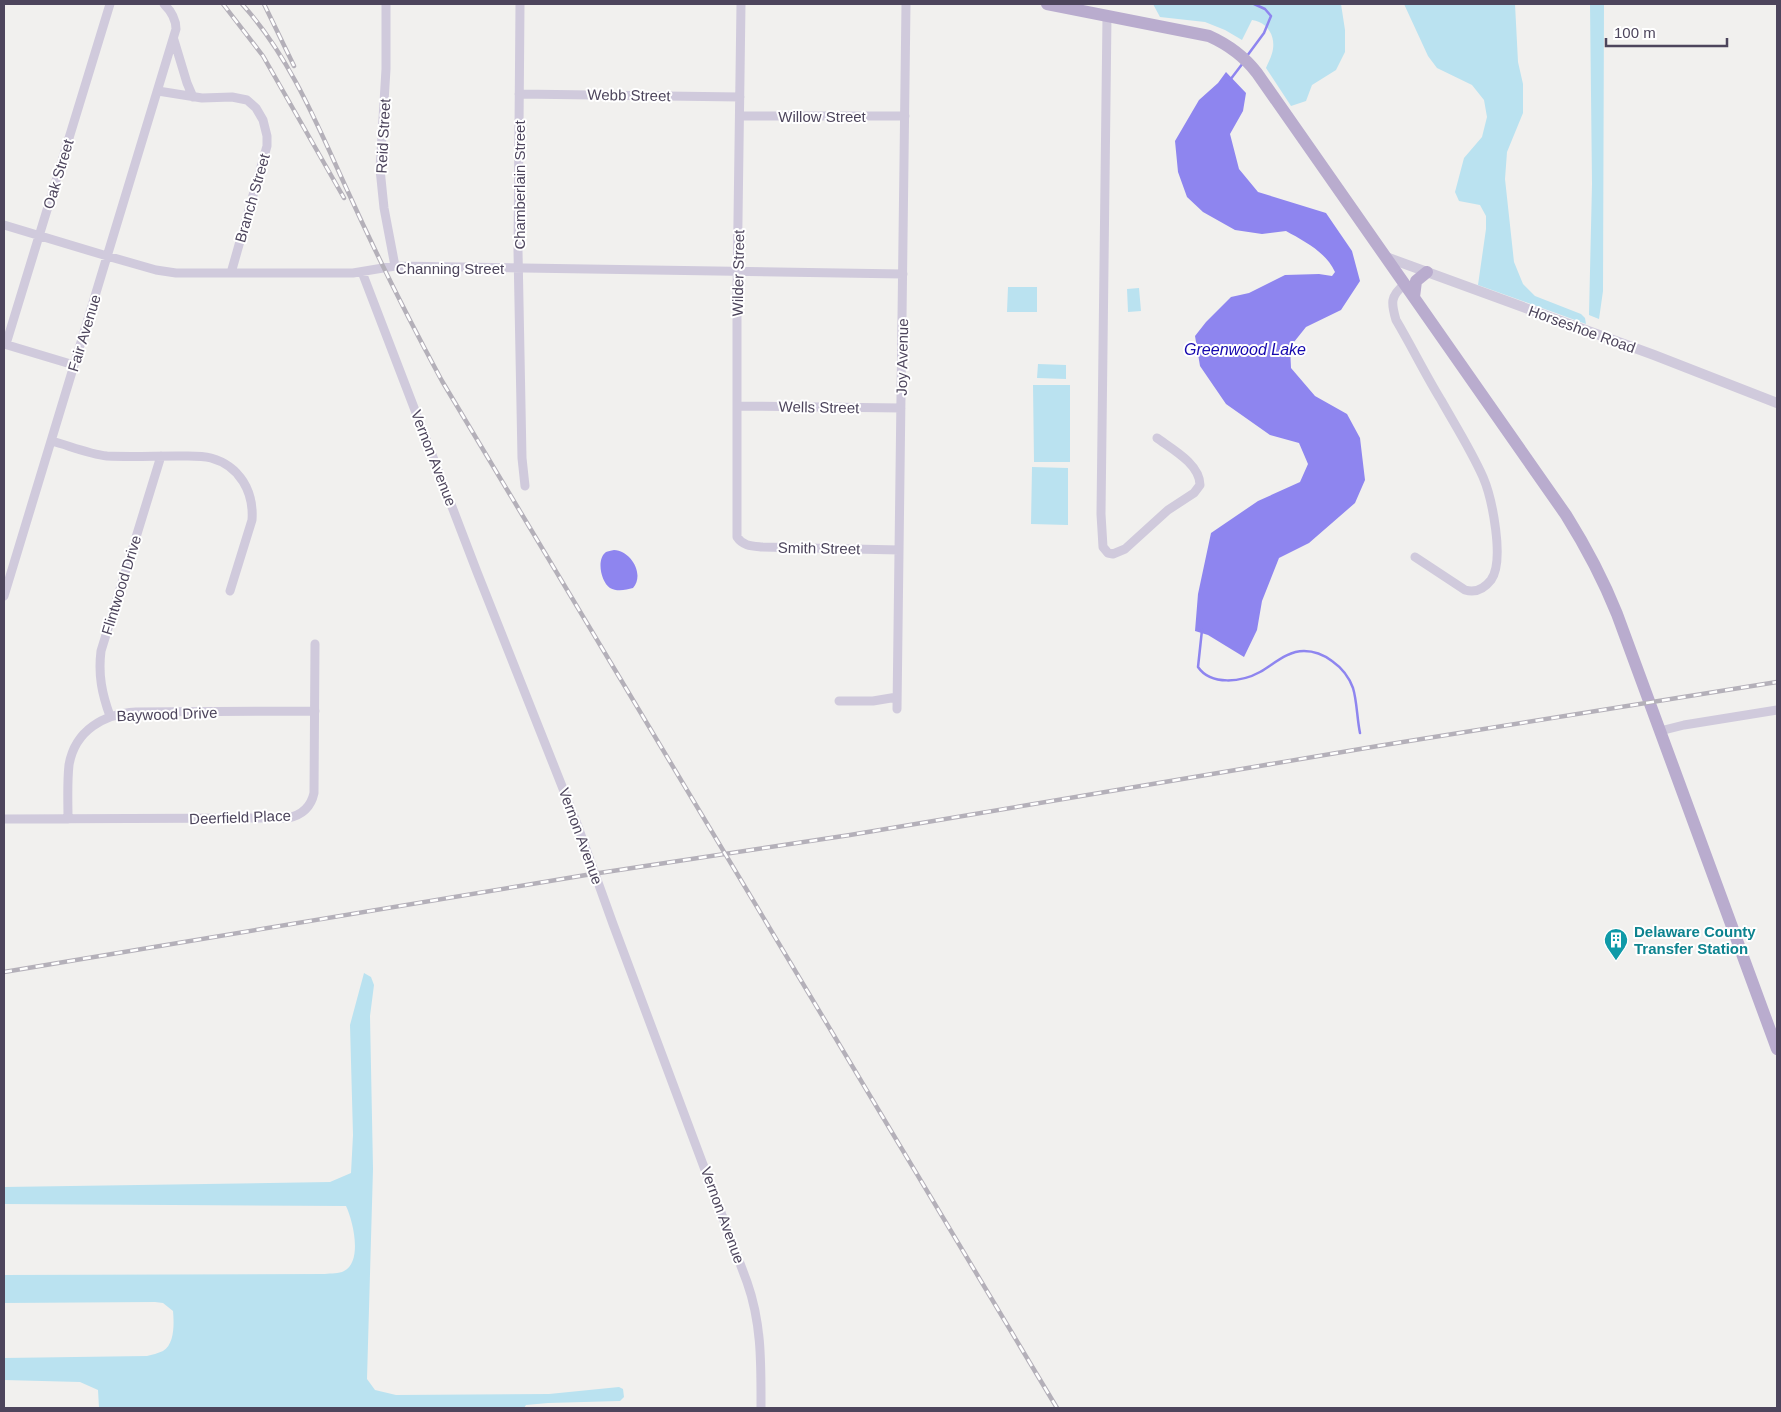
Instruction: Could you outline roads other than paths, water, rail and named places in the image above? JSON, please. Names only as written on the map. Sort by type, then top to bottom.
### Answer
[{"type":"main road","points":[[1047,4],[1209,36],[1231,47],[1244,57],[1414,297],[1566,515],[1591,555],[1617,614],[1777,1050]]},
{"type":"main road","points":[[1414,297],[1416,281],[1427,272]]},
{"type":"street","name":"Oak Street","points":[[5,344],[110,4]]},
{"type":"street","points":[[164,4],[175,19],[176,29],[174,38],[187,84],[193,97]]},
{"type":"street","name":"Reid Street","points":[[386,4],[386,69],[380,169],[384,208],[394,266]]},
{"type":"street","name":"Chamberlain Street","points":[[520,4],[518,268],[524,486]]},
{"type":"street","name":"Wilder Street","points":[[740,541],[736,533],[741,4]]},
{"type":"street","name":"Joy Avenue","points":[[897,709],[906,4]]},
{"type":"street","points":[[1107,16],[1102,514],[1103,547],[1108,552],[1113,554],[1124,549],[1168,510],[1194,493],[1200,485],[1200,478],[1197,472],[1177,452],[1157,438]]},
{"type":"street","name":"Fair Avenue","points":[[4,595],[52,441],[142,136],[174,38]]},
{"type":"street","name":"Branch Street","points":[[158,91],[207,99],[243,98],[256,108],[265,126],[267,146],[231,273]]},
{"type":"street","name":"Webb Street","points":[[519,94],[740,97]]},
{"type":"street","name":"Willow Street","points":[[740,116],[905,116]]},
{"type":"street","name":"Channing Street","points":[[4,225],[168,272],[362,272],[394,266],[903,274]]},
{"type":"street","name":"Horseshoe Road","points":[[1386,257],[1777,402]]},
{"type":"street","name":"Vernon Avenue","points":[[362,272],[564,791],[753,1298],[759,1327],[761,1351],[761,1408]]},
{"type":"street","points":[[1404,284],[1396,291],[1393,298],[1392,304],[1396,320],[1483,478],[1493,518],[1497,560],[1496,569],[1490,581],[1478,590],[1470,591],[1464,590],[1415,557]]},
{"type":"street","points":[[5,344],[74,365]]},
{"type":"street","name":"Wells Street","points":[[737,406],[901,408]]},
{"type":"street","points":[[52,441],[105,456],[198,456],[212,458],[231,468],[246,484],[252,501],[252,520],[230,590]]},
{"type":"street","name":"Flintwood Drive","points":[[110,716],[102,693],[99,676],[101,651],[161,456]]},
{"type":"street","name":"Smith Street","points":[[740,541],[747,545],[762,547],[899,550]]},
{"type":"street","name":"Deerfield Place","points":[[4,819],[288,818],[296,816],[306,809],[313,797],[316,644]]},
{"type":"street","points":[[839,701],[873,701],[897,697]]},
{"type":"street","points":[[1660,731],[1684,725],[1777,710]]},
{"type":"street","name":"Baywood Drive","points":[[68,819],[68,773],[72,754],[85,733],[98,722],[110,716],[136,712],[315,711]]},
{"type":"water","name":"Greenwood Lake","points":[[1226,72],[1246,93],[1243,111],[1230,134],[1239,169],[1258,192],[1326,213],[1352,251],[1360,281],[1341,310],[1306,327],[1290,347],[1291,368],[1315,396],[1347,414],[1360,438],[1365,480],[1355,503],[1309,543],[1279,558],[1262,601],[1257,630],[1244,657],[1208,635],[1195,631],[1198,594],[1211,533],[1258,501],[1300,482],[1308,464],[1299,443],[1270,435],[1226,404],[1200,366],[1195,336],[1231,297],[1249,293],[1285,275],[1319,274],[1332,276],[1335,272],[1320,253],[1286,231],[1262,234],[1235,230],[1203,212],[1187,197],[1178,172],[1175,141],[1199,100],[1218,83]]},
{"type":"water","points":[[614,550],[626,554],[637,570],[636,582],[633,588],[616,590],[610,588],[604,581],[600,565],[601,560],[606,552]]},
{"type":"waterway","points":[[1247,56],[1264,33],[1271,16],[1265,9],[1254,4]]},
{"type":"waterway","points":[[1230,80],[1243,63]]},
{"type":"waterway","points":[[1202,630],[1198,667],[1204,673],[1219,680],[1245,678],[1260,672],[1292,653],[1312,652],[1329,659],[1347,676],[1353,688],[1360,733]]},
{"type":"railway","points":[[223,4],[263,56],[344,198]]},
{"type":"railway","points":[[242,4],[275,47],[303,95],[382,265],[442,381],[1057,1408]]},
{"type":"railway","points":[[264,4],[294,66]]},
{"type":"railway","points":[[4,972],[586,875],[850,835],[1378,746],[1777,682]]},
{"type":"place","name":"Delaware County Transfer Station","points":[[1616,961]]}]
